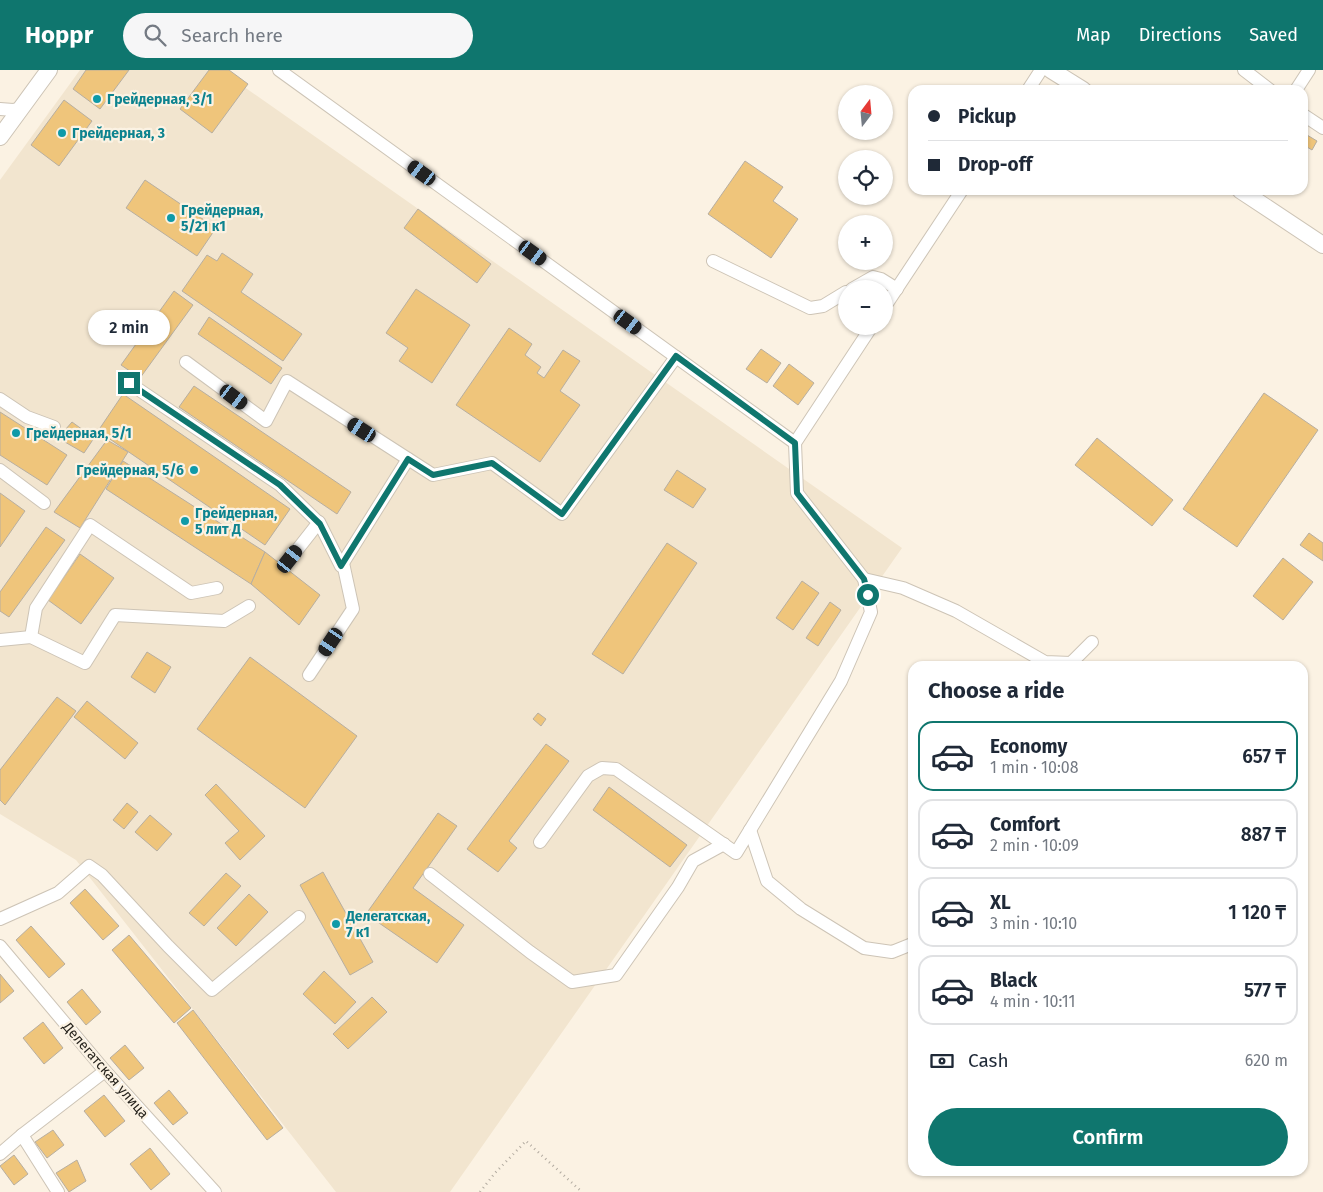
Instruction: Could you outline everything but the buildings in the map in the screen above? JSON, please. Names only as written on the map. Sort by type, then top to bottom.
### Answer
[{"type":"main road","points":[[0,137],[49,70]]},
{"type":"main road","points":[[1051,70],[1075,85]]},
{"type":"main road","points":[[1248,195],[1323,245]]},
{"type":"street","points":[[279,70],[795,443]]},
{"type":"street","points":[[1031,85],[1041,70]]},
{"type":"street","points":[[1244,70],[1264,85]]},
{"type":"street","points":[[1299,85],[1309,70]]},
{"type":"street","points":[[0,109],[20,109]]},
{"type":"street","points":[[1308,118],[1323,128]]},
{"type":"street","points":[[893,295],[959,195]]},
{"type":"street","points":[[712,261],[810,308],[823,306],[838,297]]},
{"type":"street","points":[[868,280],[873,277],[883,280]]},
{"type":"street","points":[[893,286],[897,289]]},
{"type":"street","points":[[540,842],[588,776],[602,768],[616,770],[736,852],[841,682],[871,612],[864,579],[797,493],[795,443],[866,335]]},
{"type":"street","points":[[186,362],[266,421],[287,381],[433,475],[492,463],[562,514],[676,356]]},
{"type":"street","points":[[129,383],[280,485],[319,522],[341,566],[408,459]]},
{"type":"street","points":[[0,399],[27,417],[54,427]]},
{"type":"street","points":[[0,470],[44,503]]},
{"type":"street","points":[[290,559],[319,522]]},
{"type":"street","points":[[31,637],[36,608],[90,526],[192,593],[217,588]]},
{"type":"street","points":[[309,675],[353,609],[343,563]]},
{"type":"street","points":[[864,579],[903,588],[956,611],[1043,661]]},
{"type":"street","points":[[0,640],[31,637],[85,663],[115,615],[224,621],[249,606]]},
{"type":"street","points":[[1073,661],[1092,642]]},
{"type":"street","points":[[750,830],[766,882],[800,909],[864,948],[892,952],[908,946]]},
{"type":"street","points":[[430,874],[530,952],[572,982],[616,975],[678,887],[694,860],[724,844]]},
{"type":"street","points":[[0,919],[58,892],[89,866],[102,875],[212,990],[299,917]]},
{"type":"street","name":"Делегатская улица","points":[[0,946],[105,1071],[215,1192]]},
{"type":"street","points":[[0,1154],[105,1071]]},
{"type":"street","points":[[22,1135],[58,1192]]},
{"type":"path","points":[[480,1192],[494,1173],[526,1141],[582,1192]]},
{"type":"shaded area","points":[[80,70],[220,70],[902,548],[450,1192],[336,1192],[76,860],[0,814],[0,180]]},
{"type":"place","name":"Грейдерная, 3/1","points":[[97,99]]},
{"type":"place","name":"Грейдерная, 3","points":[[62,133]]},
{"type":"place","name":"Грейдерная, 5/21 к1","points":[[171,218]]},
{"type":"place","name":"Грейдерная, 5/1","points":[[16,433]]},
{"type":"place","name":"Грейдерная, 5/6","points":[[194,470]]},
{"type":"place","name":"Грейдерная, 5 лит Д","points":[[185,521]]},
{"type":"place","name":"Делегатская, 7 к1","points":[[336,924]]},
{"type":"route","points":[[129,383],[280,485],[320,524],[341,566],[408,459],[433,475],[492,463],[562,514],[676,356],[795,443],[797,493],[864,579],[868,595]]}]
